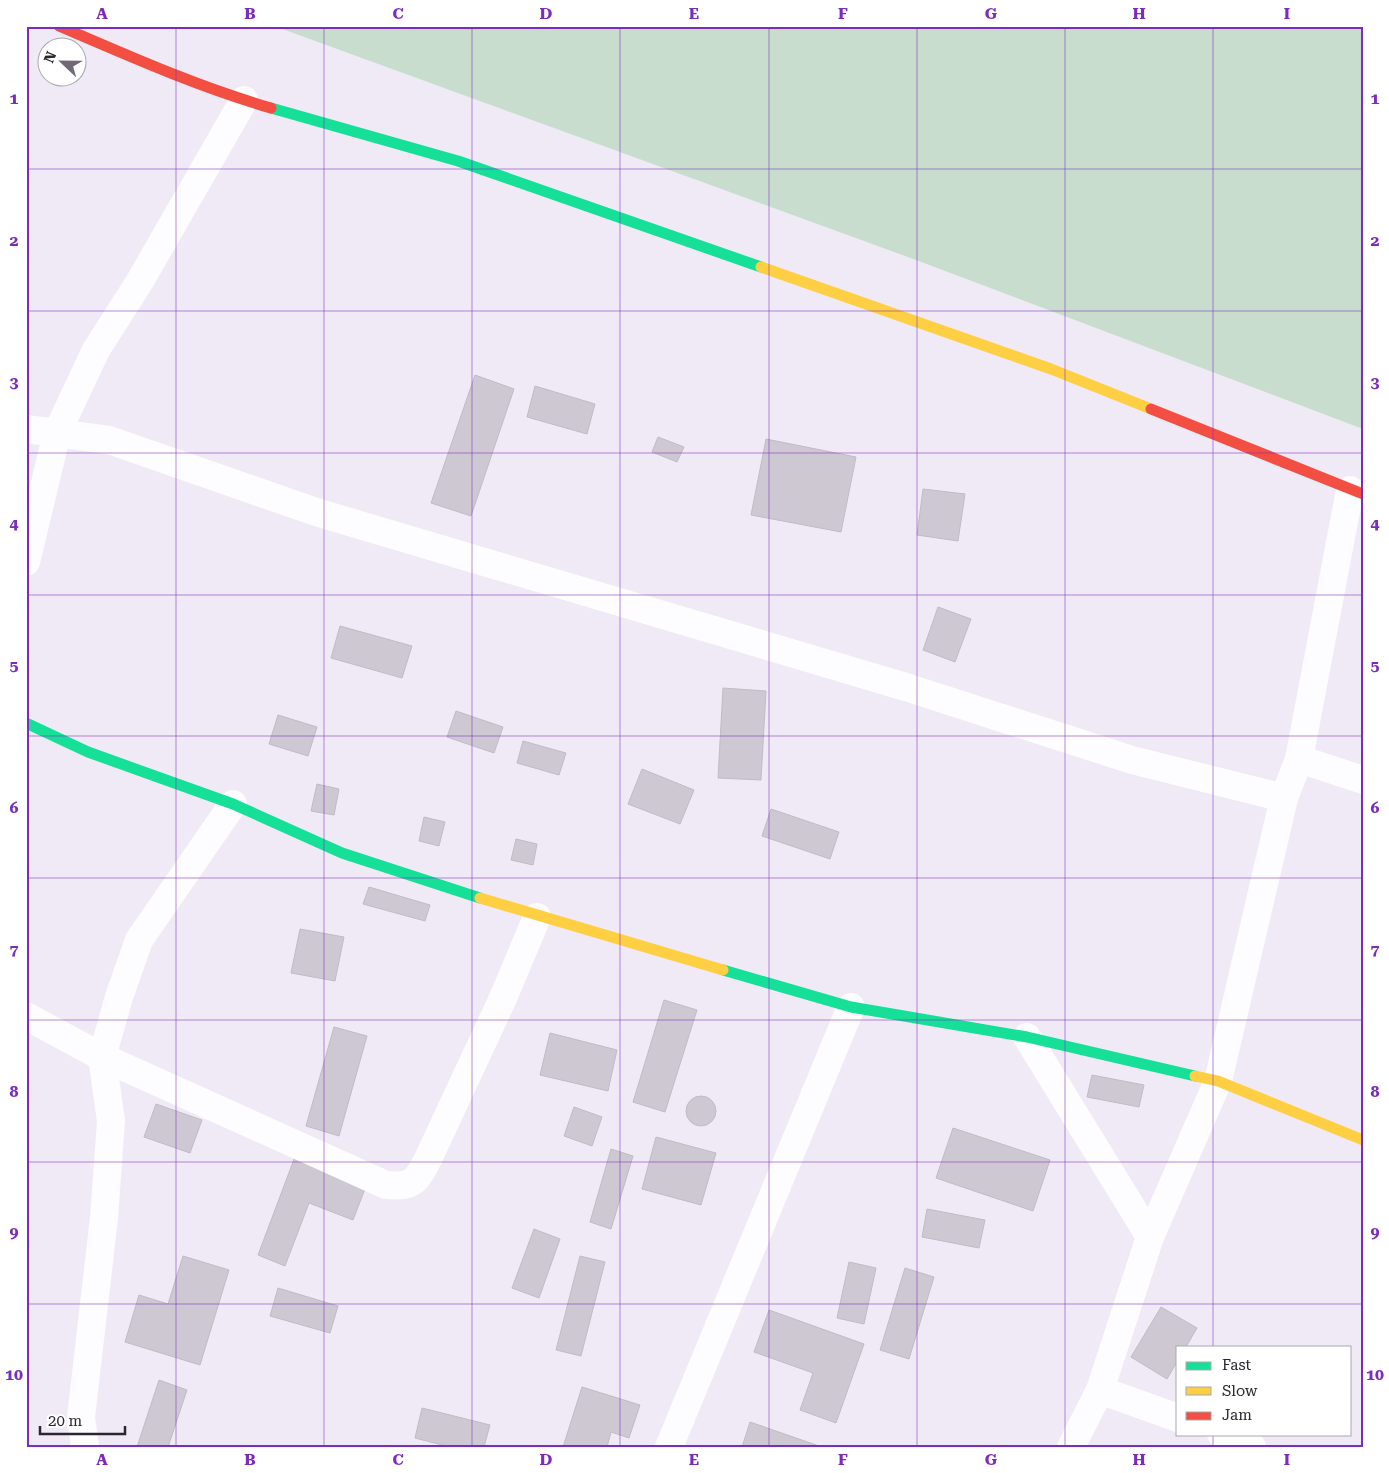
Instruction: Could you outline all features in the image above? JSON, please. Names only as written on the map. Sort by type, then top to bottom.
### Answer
[{"type":"street","points":[[59,26],[142,62],[244,100],[458,161],[1042,366],[1356,492],[1299,760],[1284,798],[1218,1081],[1150,1237],[1100,1390],[1071,1447]]},
{"type":"street","points":[[26,562],[57,433],[96,350],[140,281],[244,100]]},
{"type":"street","points":[[26,429],[109,440],[316,512],[909,688],[1132,760],[1284,798]]},
{"type":"street","points":[[26,723],[88,752],[233,804],[342,853],[537,917],[850,1007],[1027,1037],[1218,1081],[1363,1140]]},
{"type":"street","points":[[1299,760],[1363,780]]},
{"type":"street","points":[[85,1447],[81,1417],[104,1218],[111,1121],[102,1058],[119,997],[139,940],[233,804]]},
{"type":"street","points":[[26,1016],[102,1058],[386,1185],[403,1186],[417,1180],[428,1159],[503,998],[537,917]]},
{"type":"street","points":[[669,1447],[850,1007]]},
{"type":"street","points":[[1027,1037],[1150,1237]]},
{"type":"street","points":[[1100,1390],[1176,1417]]},
{"type":"street","points":[[1226,1436],[1252,1447]]},
{"type":"green space","points":[[274,26],[1363,26],[1363,429],[916,260]]},
{"type":"building","points":[[475,375],[514,389],[471,516],[431,503]]},
{"type":"building","points":[[535,386],[595,404],[587,434],[527,417]]},
{"type":"building","points":[[658,437],[684,447],[677,462],[652,452]]},
{"type":"building","points":[[766,439],[856,457],[841,532],[751,515]]},
{"type":"building","points":[[923,489],[965,494],[958,541],[917,535]]},
{"type":"building","points":[[938,607],[971,619],[955,662],[923,650]]},
{"type":"building","points":[[340,626],[412,646],[402,678],[331,658]]},
{"type":"building","points":[[723,688],[766,691],[761,780],[718,778]]},
{"type":"building","points":[[456,711],[503,727],[494,753],[447,737]]},
{"type":"building","points":[[278,715],[317,727],[308,756],[269,744]]},
{"type":"building","points":[[523,741],[566,753],[559,775],[517,763]]},
{"type":"building","points":[[642,769],[694,790],[680,824],[628,804]]},
{"type":"building","points":[[317,784],[339,789],[334,815],[311,811]]},
{"type":"building","points":[[771,809],[839,832],[830,859],[762,836]]},
{"type":"building","points":[[424,817],[445,822],[439,846],[419,841]]},
{"type":"building","points":[[516,839],[537,844],[533,865],[511,860]]},
{"type":"building","points":[[369,887],[430,905],[425,921],[363,904]]},
{"type":"building","points":[[300,929],[344,937],[335,981],[291,973]]},
{"type":"building","points":[[664,1000],[697,1010],[665,1112],[633,1102]]},
{"type":"building","points":[[334,1027],[367,1036],[339,1136],[306,1126]]},
{"type":"building","points":[[550,1033],[617,1050],[608,1091],[540,1075]]},
{"type":"building","points":[[1092,1075],[1144,1085],[1139,1107],[1087,1097]]},
{"type":"building","points":[[701,1096],[712,1100],[716,1111],[712,1122],[701,1126],[690,1122],[686,1111],[690,1100]]},
{"type":"building","points":[[156,1104],[202,1120],[190,1153],[144,1137]]},
{"type":"building","points":[[574,1107],[602,1117],[592,1146],[564,1136]]},
{"type":"building","points":[[953,1128],[1050,1160],[1033,1211],[936,1178]]},
{"type":"building","points":[[656,1137],[716,1153],[701,1205],[642,1189]]},
{"type":"building","points":[[611,1149],[633,1156],[611,1229],[590,1222]]},
{"type":"building","points":[[296,1154],[368,1181],[353,1220],[309,1203],[285,1266],[258,1255]]},
{"type":"building","points":[[927,1209],[985,1220],[979,1248],[922,1237]]},
{"type":"building","points":[[534,1229],[560,1239],[539,1298],[512,1288]]},
{"type":"building","points":[[183,1256],[229,1270],[200,1365],[125,1342],[139,1295],[168,1304]]},
{"type":"building","points":[[580,1256],[605,1262],[581,1356],[556,1350]]},
{"type":"building","points":[[849,1262],[876,1268],[864,1324],[837,1318]]},
{"type":"building","points":[[905,1268],[934,1277],[909,1359],[880,1350]]},
{"type":"building","points":[[278,1288],[338,1306],[330,1333],[270,1316]]},
{"type":"building","points":[[1161,1307],[1197,1328],[1187,1346],[1176,1346],[1176,1363],[1167,1379],[1131,1357]]},
{"type":"building","points":[[769,1310],[864,1344],[836,1423],[800,1410],[813,1373],[754,1352]]},
{"type":"building","points":[[159,1380],[187,1390],[168,1447],[137,1447]]},
{"type":"building","points":[[582,1387],[640,1405],[629,1438],[611,1432],[607,1447],[563,1447]]},
{"type":"building","points":[[422,1408],[490,1425],[484,1447],[450,1447],[415,1438]]},
{"type":"building","points":[[750,1422],[819,1446],[742,1447]]},
{"type":"traffic: fast","points":[[271,108],[458,161],[761,267]]},
{"type":"traffic: fast","points":[[26,723],[88,752],[233,804],[342,853],[480,898]]},
{"type":"traffic: fast","points":[[723,970],[851,1007],[1027,1037],[1195,1076]]},
{"type":"traffic: slow","points":[[761,267],[1051,369],[1151,409]]},
{"type":"traffic: slow","points":[[480,898],[723,970]]},
{"type":"traffic: slow","points":[[1195,1076],[1218,1081],[1363,1140]]},
{"type":"traffic: jam","points":[[59,26],[190,81],[271,108]]},
{"type":"traffic: jam","points":[[1151,409],[1363,494]]}]
